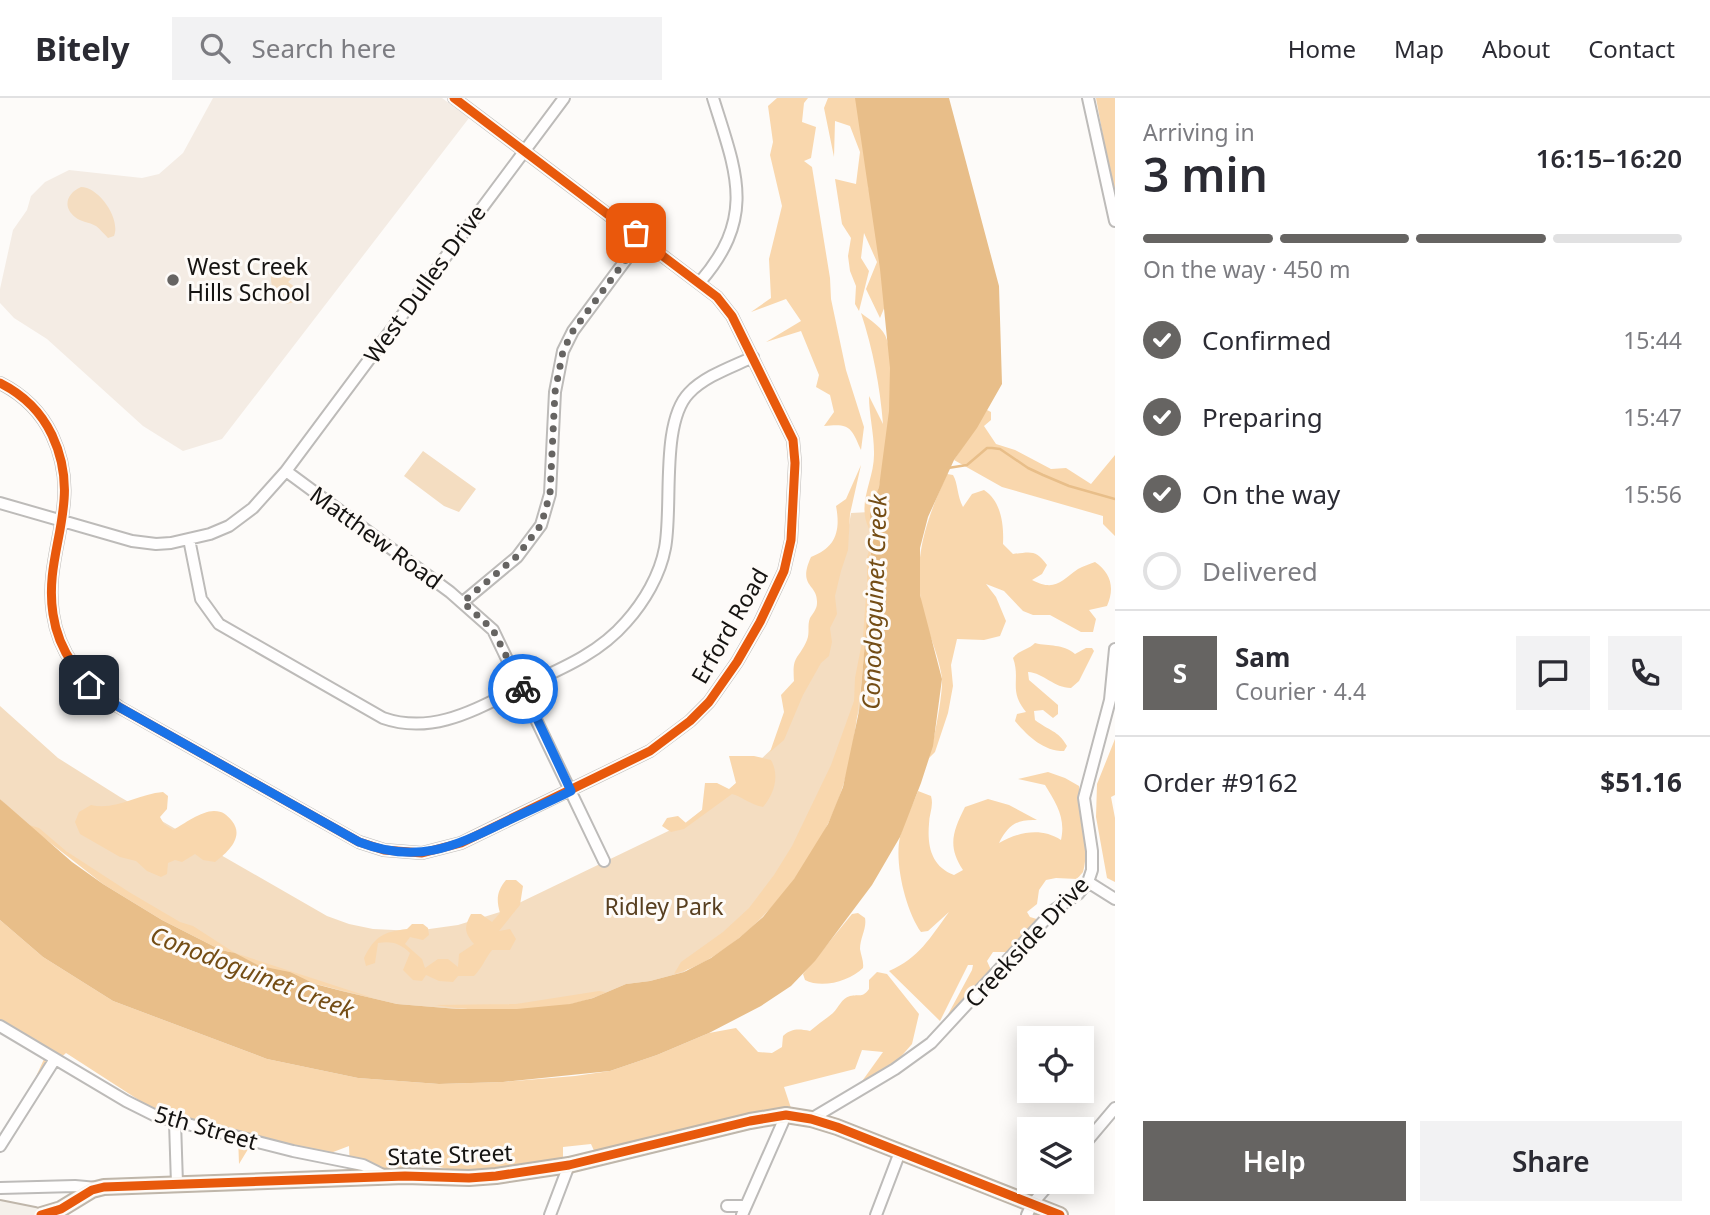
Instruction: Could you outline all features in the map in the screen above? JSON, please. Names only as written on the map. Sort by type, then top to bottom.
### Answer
[{"type":"main road","name":"State Street","points":[[41,1215],[70,1205],[92,1191],[177,1184],[388,1177],[469,1178],[569,1165],[750,1121],[786,1115],[811,1118],[900,1152],[1030,1210],[1060,1215]]},
{"type":"main road","points":[[76,1215],[92,1191]]},
{"type":"main road","points":[[0,1208],[35,1215]]},
{"type":"street","name":"Erford Road","points":[[0,383],[19,394],[33,407],[50,432],[65,477],[62,521],[53,580],[53,613],[62,645],[89,685],[119,707],[349,837],[384,850],[401,853],[433,852],[461,843],[650,751],[690,721],[709,702],[737,662],[778,587],[791,540],[794,447],[787,426],[753,356],[721,301],[700,282],[454,98]]},
{"type":"street","name":"West Dulles Drive","points":[[0,503],[156,544],[210,534],[241,518],[286,471],[564,98]]},
{"type":"street","points":[[700,282],[729,241],[737,207],[736,179],[713,98]]},
{"type":"street","points":[[1088,98],[1115,221]]},
{"type":"street","points":[[463,602],[517,556],[541,525],[550,494],[555,392],[563,351],[573,331],[642,238]]},
{"type":"street","points":[[189,539],[201,599],[219,624],[383,718],[423,724],[443,721],[475,710],[591,652],[617,632],[639,606],[654,579],[665,549],[672,438],[678,410],[697,386],[753,356]]},
{"type":"street","name":"Matthew Road","points":[[286,471],[463,602],[493,630],[604,861]]},
{"type":"street","name":"Creekside Drive","points":[[811,1118],[895,1069],[941,1034],[1054,910],[1078,894],[1088,882],[1093,863],[1084,798],[1110,700],[1115,649]]},
{"type":"street","points":[[1088,882],[1115,899]]},
{"type":"street","name":"5th Street","points":[[0,1026],[150,1113],[174,1122],[363,1165],[388,1177]]},
{"type":"street","points":[[0,1146],[55,1059]]},
{"type":"street","points":[[1094,1133],[1115,1108]]},
{"type":"street","points":[[727,1206],[744,1210],[786,1115]]},
{"type":"street","points":[[174,1122],[177,1184]]},
{"type":"street","points":[[876,1215],[900,1152]]},
{"type":"street","points":[[550,1215],[569,1165]]},
{"type":"street","name":"State Street","points":[[0,1188],[75,1185],[92,1191]]},
{"type":"street","points":[[1030,1210],[1042,1194]]},
{"type":"shaded area","name":"West Creek Hills School","points":[[213,98],[442,98],[469,118],[222,439],[183,451],[143,426],[47,339],[14,318],[0,303],[0,289],[13,230],[27,210],[31,196],[45,182],[69,170],[142,178],[159,174],[183,153]]},
{"type":"shaded area","points":[[777,98],[808,98],[804,103],[802,122],[816,127],[811,158],[804,161],[812,167],[831,299],[846,370],[864,427],[861,450],[848,428],[839,425],[824,426],[834,412],[830,395],[816,387],[819,375],[801,331],[766,342],[801,321],[786,299],[751,312],[771,298],[769,259],[782,206],[770,155],[773,142],[768,106]]},
{"type":"shaded area","points":[[828,98],[864,98],[875,175],[868,187],[886,235],[888,299],[880,318],[866,289],[877,262],[864,233],[861,258],[869,271],[859,311],[855,304],[856,286],[848,256],[851,238],[842,224],[835,179],[856,184],[860,152],[850,126],[835,121],[834,157],[824,108]]},
{"type":"shaded area","points":[[1096,98],[1115,98],[1115,202]]},
{"type":"shaded area","points":[[861,313],[883,332],[890,354],[891,371],[885,455],[869,529],[864,510],[874,452],[869,396],[883,424],[875,368]]},
{"type":"shaded area","points":[[987,410],[991,412],[991,420],[984,426],[996,444],[1015,450],[1051,469],[1066,468],[1091,484],[1115,455],[1115,536],[1103,524],[1103,516],[1002,487],[954,460]]},
{"type":"shaded area","points":[[861,465],[850,514],[848,550],[835,596],[837,614],[830,628],[832,642],[829,656],[821,663],[803,695],[784,740],[770,752],[784,712],[781,695],[794,681],[795,662],[807,640],[809,621],[817,605],[815,592],[807,580],[807,567],[811,557],[831,544],[838,524],[836,506],[846,499]]},
{"type":"shaded area","points":[[947,474],[955,478],[963,507],[972,494],[984,490],[990,495],[1000,514],[1003,544],[1013,554],[1032,553],[1043,560],[1047,565],[1042,574],[1032,580],[1046,585],[1057,584],[1080,568],[1095,562],[1108,576],[1111,593],[1107,606],[1089,610],[1096,619],[1093,632],[1081,632],[1050,615],[1033,615],[1023,611],[1004,591],[986,584],[996,597],[1006,621],[1000,636],[984,640],[957,639],[951,665],[953,686],[948,713],[935,752],[929,758],[940,706],[942,678],[921,604],[920,562],[929,518]]},
{"type":"shaded area","points":[[870,548],[868,615],[854,737],[843,786],[828,825],[793,881],[751,928],[715,956],[674,974],[681,962],[723,932],[749,908],[774,875],[792,846],[831,765],[854,701],[855,678],[863,637],[867,557]]},
{"type":"shaded area","points":[[1035,643],[1061,647],[1075,654],[1086,648],[1092,648],[1094,651],[1079,681],[1071,688],[1059,686],[1028,672],[1029,680],[1058,705],[1058,714],[1053,718],[1043,710],[1034,711],[1035,720],[1060,737],[1067,746],[1064,751],[1043,745],[1015,721],[1017,714],[1026,712],[1016,691],[1013,658]]},
{"type":"shaded area","points":[[1115,739],[1115,795],[1111,797],[1115,818],[1115,882],[1107,878],[1096,817],[1097,784]]},
{"type":"shaded area","points":[[729,756],[754,756],[771,760],[775,772],[774,785],[763,807],[732,794],[684,829],[671,832],[662,826],[667,818],[678,816],[686,823],[702,810],[705,783],[717,783],[729,789],[736,783]]},
{"type":"shaded area","points":[[1048,772],[1079,786],[1085,841],[1083,872],[1077,879],[1046,880],[1039,890],[1037,904],[1027,912],[1030,917],[1040,920],[1013,952],[993,952],[987,961],[991,970],[959,1014],[945,1020],[972,970],[973,965],[968,965],[940,1021],[889,971],[916,953],[930,939],[949,912],[928,931],[921,932],[903,886],[899,860],[900,837],[918,791],[931,796],[929,832],[932,855],[941,867],[954,875],[963,870],[953,846],[955,831],[965,807],[988,799],[1009,805],[1037,820],[1014,824],[999,843],[1030,832],[1046,833],[1061,840],[1061,818],[1045,785],[1018,779]]},
{"type":"shaded area","points":[[163,792],[168,796],[167,809],[160,817],[164,824],[173,830],[198,815],[214,811],[226,815],[237,833],[229,849],[215,862],[203,860],[195,854],[182,862],[175,860],[168,863],[167,874],[161,877],[147,871],[136,861],[120,857],[80,834],[75,822],[79,812],[91,805],[109,806]]},
{"type":"shaded area","points":[[26,824],[39,828],[66,851],[129,892],[180,922],[193,926],[235,953],[221,950],[162,920],[103,884]]},
{"type":"shaded area","points":[[506,880],[516,880],[523,886],[520,905],[499,931],[510,929],[516,939],[510,950],[492,950],[474,976],[458,976],[453,982],[439,981],[426,975],[422,981],[413,980],[403,970],[410,953],[391,943],[378,943],[375,963],[366,966],[364,958],[381,936],[407,929],[412,924],[423,924],[428,928],[429,935],[423,940],[410,937],[405,944],[422,959],[425,968],[438,959],[448,959],[458,967],[459,954],[474,944],[466,929],[471,914],[481,914],[492,922],[500,913],[498,895]]},
{"type":"shaded area","points":[[858,913],[865,918],[860,949],[863,968],[851,977],[827,984],[805,980],[803,974],[852,914]]},
{"type":"shaded area","points":[[0,920],[43,957],[113,1001],[267,1059],[358,1078],[439,1084],[575,1076],[610,1071],[709,1033],[736,1028],[758,1052],[772,1053],[782,1047],[786,1033],[796,1030],[810,1031],[833,1013],[844,999],[865,994],[869,989],[869,980],[877,972],[887,974],[919,1014],[912,1044],[898,1060],[860,1084],[883,1052],[862,1050],[855,1069],[784,1087],[791,1108],[596,1155],[591,1144],[563,1147],[563,1162],[469,1174],[435,1166],[350,1170],[349,1146],[320,1157],[256,1136],[239,1164],[238,1136],[162,1115],[66,1053],[34,1081],[49,1048],[0,1020]]},
{"type":"shaded area","points":[[235,953],[373,998],[315,984],[290,972],[260,966]]},
{"type":"shaded area","points":[[606,992],[568,1005],[522,1010],[476,1010],[435,1005],[516,1004]]},
{"type":"green space","points":[[81,187],[95,192],[107,205],[114,221],[114,236],[108,238],[96,226],[75,217],[68,209],[70,196]]},
{"type":"green space","points":[[290,262],[296,266],[298,272],[288,282],[295,287],[298,296],[295,302],[286,304],[275,293],[271,278],[274,268]]},
{"type":"green space","points":[[423,451],[476,489],[459,512],[444,506],[404,476]]},
{"type":"green space","name":"Ridley Park","points":[[870,512],[871,574],[859,711],[812,852],[684,972],[626,984],[593,998],[458,1009],[397,1004],[342,991],[260,966],[172,924],[26,824],[0,799],[0,706],[58,758],[120,797],[327,916],[373,929],[415,931],[458,925],[500,912],[685,823],[731,788],[781,740],[846,543],[851,513]]},
{"type":"water","name":"Conodoguinet Creek","points":[[855,98],[949,98],[999,286],[1002,384],[977,428],[954,460],[928,517],[920,548],[920,595],[942,679],[933,746],[921,783],[900,837],[872,885],[815,961],[791,986],[761,1006],[709,1033],[610,1071],[503,1082],[439,1084],[358,1078],[267,1059],[113,1001],[43,957],[0,920],[0,799],[72,862],[162,920],[260,966],[290,972],[315,984],[397,1004],[458,1009],[517,1009],[570,1004],[626,984],[684,972],[711,958],[763,917],[794,879],[828,824],[843,787],[859,711],[871,574],[870,512],[879,487],[889,411],[890,368],[880,269]]},
{"type":"waterway","points":[[948,468],[967,465],[987,448],[1000,449],[1043,475],[1069,486],[1115,499]]},
{"type":"cycle path","points":[[0,383],[37,411],[52,435],[61,460],[64,505],[51,591],[53,614],[61,643],[85,679],[119,707],[359,842],[384,850],[422,853],[461,843],[650,751],[690,721],[709,702],[737,662],[760,622],[784,571],[791,540],[795,463],[793,440],[732,316],[717,297],[454,98]]},
{"type":"cycle path","points":[[41,1215],[61,1209],[92,1190],[104,1187],[405,1176],[496,1176],[569,1165],[750,1121],[786,1115],[837,1127],[1060,1215]]},
{"type":"way so far","points":[[523,689],[493,630],[463,602],[517,556],[541,525],[550,494],[555,392],[563,351],[573,331],[642,238],[636,233]]},
{"type":"place","name":"West Creek Hills School","points":[[173,280]]},
{"type":"route","points":[[89,685],[119,707],[329,826],[359,842],[401,853],[433,852],[461,843],[571,791],[523,689]]}]
